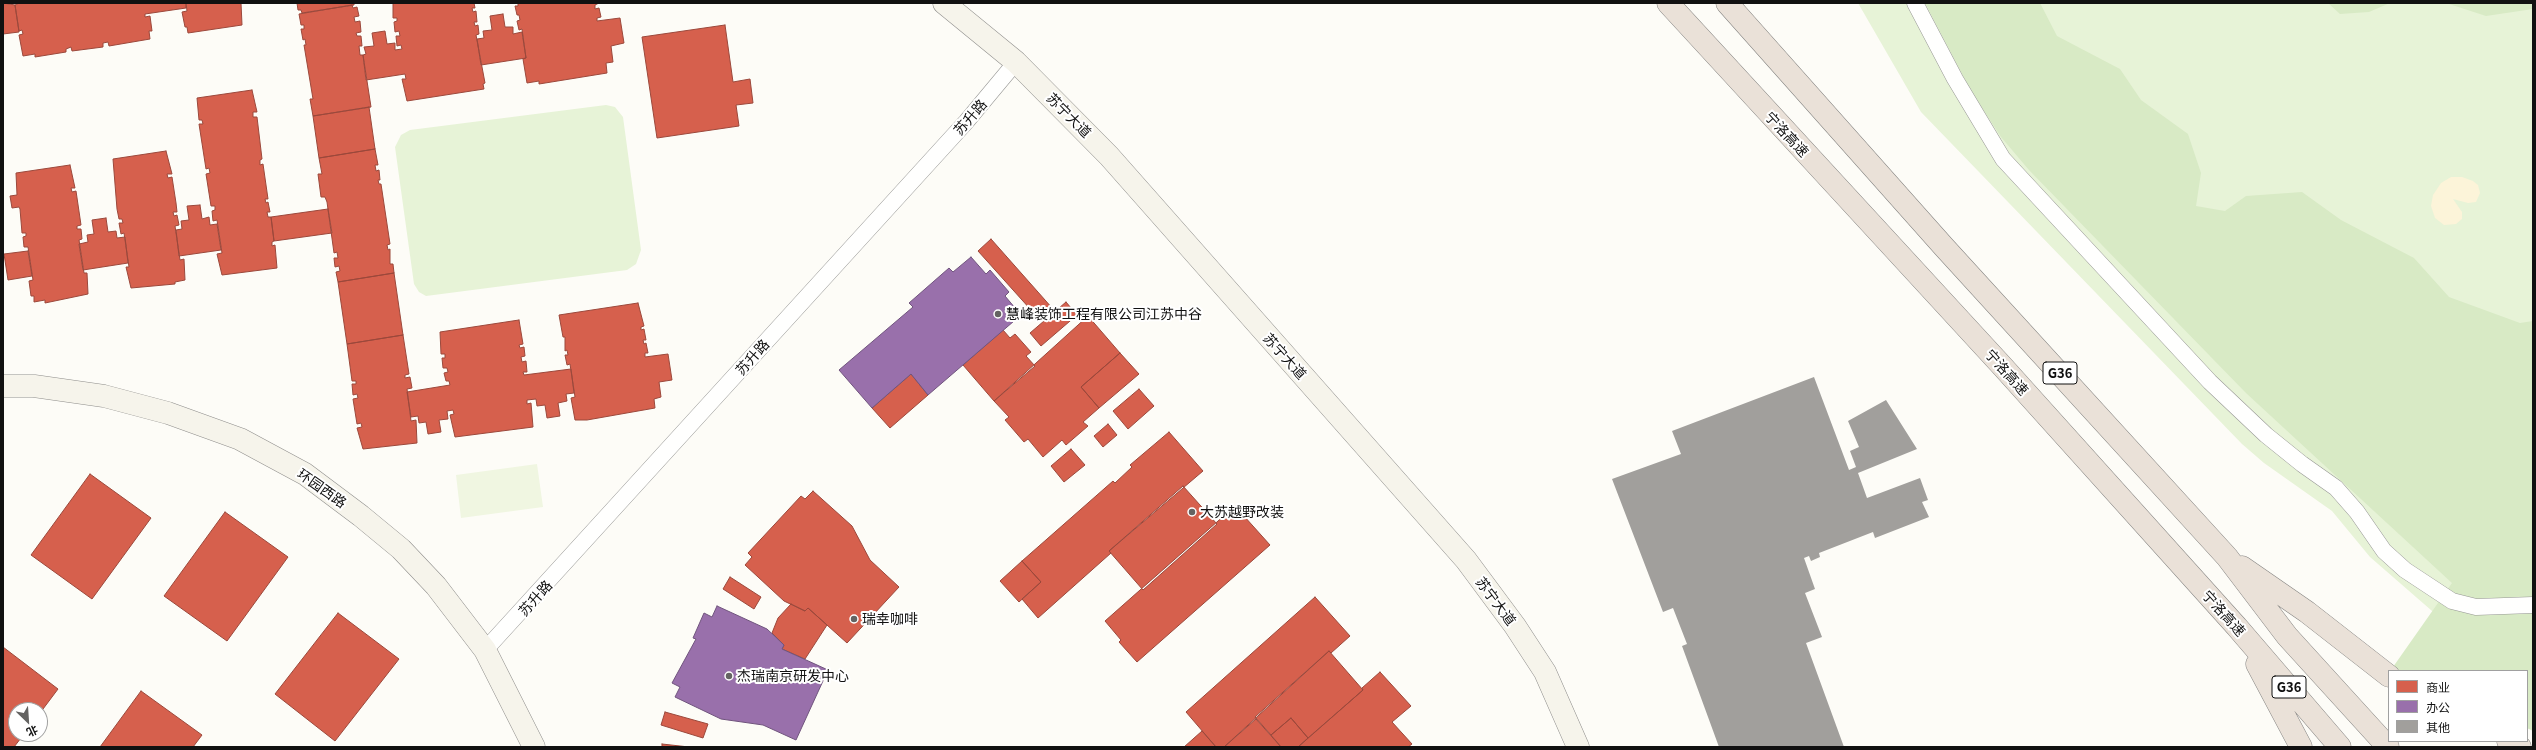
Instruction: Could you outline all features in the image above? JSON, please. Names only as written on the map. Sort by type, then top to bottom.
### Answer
[{"type":"highway","name":"宁洛高速","points":[[1668,3],[2003,367],[2237,628],[2340,747]]},
{"type":"highway","name":"G36","points":[[1727,3],[1944,247],[2227,557],[2287,636],[2388,747]]},
{"type":"highway","points":[[2227,557],[2307,612],[2388,675]]},
{"type":"highway","points":[[2237,628],[2301,747]]},
{"type":"highway","points":[[2510,742],[2520,747]]},
{"type":"street","name":"苏宁大道","points":[[944,3],[1016,62],[1109,156],[1466,560],[1515,626],[1544,672],[1578,747]]},
{"type":"street","points":[[1915,3],[1955,79],[2003,159],[2210,382],[2266,435],[2302,464],[2336,488],[2357,512],[2384,552],[2405,570],[2452,601],[2476,606],[2533,605]]},
{"type":"street","name":"苏升路","points":[[485,650],[966,122],[1016,62]]},
{"type":"street","name":"环园西路","points":[[3,386],[34,386],[104,396],[168,412],[240,438],[304,474],[361,516],[401,549],[436,586],[485,650],[534,747]]},
{"type":"green space","points":[[1858,3],[2533,3],[2533,699],[2528,670],[2500,670],[2370,557],[2332,511],[2264,463],[2242,444],[1921,112]]},
{"type":"green space","points":[[1925,3],[2040,3],[2057,36],[2120,69],[2141,100],[2188,134],[2201,173],[2196,206],[2225,211],[2246,196],[2302,192],[2341,220],[2414,258],[2449,297],[2520,323],[2533,321],[2533,731],[2528,728],[2528,670],[2399,670],[2393,667],[2452,583],[2246,393],[2029,170],[2001,137],[1971,91]]},
{"type":"green space","points":[[2328,3],[2390,3],[2369,12],[2340,14]]},
{"type":"green space","points":[[2446,3],[2533,3],[2533,9],[2486,16]]},
{"type":"green space","points":[[606,105],[615,107],[623,117],[641,250],[636,264],[627,270],[426,296],[419,292],[414,284],[395,147],[401,135],[410,130]]},
{"type":"green space","points":[[537,464],[543,507],[461,518],[456,475]]},
{"type":"sand","points":[[2451,177],[2462,177],[2473,181],[2478,185],[2480,193],[2476,202],[2468,203],[2453,199],[2462,212],[2462,219],[2456,224],[2444,225],[2435,218],[2431,206],[2433,195],[2441,183]]},
{"type":"building: 商业","points":[[3,3],[15,5],[19,32],[3,34]]},
{"type":"building: 商业","points":[[19,3],[186,3],[186,8],[145,14],[145,17],[150,16],[152,31],[149,31],[150,39],[109,46],[108,42],[103,43],[103,47],[72,51],[71,47],[66,49],[66,52],[35,57],[35,54],[23,56],[19,35],[23,34],[22,30],[19,31],[15,5]]},
{"type":"building: 商业","points":[[186,3],[241,3],[242,25],[188,33],[187,27],[185,27],[182,12],[187,11]]},
{"type":"building: 商业","points":[[297,3],[354,3],[354,5],[302,13],[301,10],[298,10]]},
{"type":"building: 商业","points":[[393,3],[474,3],[475,8],[472,8],[473,12],[476,11],[477,22],[474,22],[475,26],[478,25],[479,34],[476,35],[485,83],[483,84],[484,89],[407,101],[402,79],[406,79],[405,74],[366,80],[363,55],[366,54],[364,47],[374,46],[372,33],[385,31],[387,44],[395,43],[395,50],[402,49],[401,45],[397,46],[396,36],[400,36],[399,31],[395,32],[394,22],[397,21],[397,18],[393,18]]},
{"type":"building: 商业","points":[[518,3],[599,3],[595,5],[595,9],[599,8],[601,17],[597,18],[597,21],[620,18],[624,43],[611,46],[613,62],[606,63],[607,73],[539,84],[539,81],[527,83],[523,59],[526,58],[522,29],[519,30],[517,21],[520,20],[515,6],[518,6]]},
{"type":"building: 商业","points":[[352,5],[353,8],[357,7],[359,16],[354,17],[355,22],[360,21],[361,32],[356,33],[357,36],[361,36],[362,46],[359,46],[360,55],[363,55],[371,107],[313,116],[310,99],[313,99],[304,45],[306,45],[305,39],[303,40],[301,29],[304,29],[304,25],[301,25],[299,14]]},
{"type":"building: 商业","points":[[503,14],[505,27],[513,27],[513,34],[522,32],[526,58],[481,65],[477,39],[484,38],[483,31],[492,30],[490,16]]},
{"type":"building: 商业","points":[[725,25],[733,82],[750,79],[753,103],[736,105],[739,126],[657,138],[642,37]]},
{"type":"building: 商业","points":[[252,90],[257,112],[253,112],[253,117],[257,117],[262,159],[260,160],[260,165],[263,164],[268,199],[265,199],[266,203],[268,202],[270,212],[267,212],[268,217],[271,217],[274,241],[272,242],[272,246],[275,245],[277,268],[222,275],[217,254],[222,253],[217,220],[213,221],[212,211],[215,210],[215,206],[211,206],[206,174],[210,173],[209,168],[206,169],[199,124],[203,124],[202,120],[199,120],[197,98]]},
{"type":"building: 商业","points":[[369,107],[375,149],[319,158],[313,116]]},
{"type":"building: 商业","points":[[375,149],[378,165],[375,165],[376,171],[379,170],[380,180],[378,180],[379,184],[381,184],[390,244],[387,245],[388,250],[390,249],[390,264],[393,264],[394,273],[338,282],[336,272],[340,271],[339,266],[335,267],[334,258],[338,258],[337,252],[334,253],[327,202],[325,197],[321,197],[318,174],[322,174],[319,158]]},
{"type":"building: 商业","points":[[166,151],[172,174],[167,174],[168,178],[172,177],[177,212],[173,212],[174,216],[177,215],[179,225],[175,226],[180,260],[184,259],[185,280],[175,282],[175,284],[131,288],[126,267],[129,267],[124,233],[121,234],[119,223],[123,223],[122,219],[119,219],[117,209],[113,159]]},
{"type":"building: 商业","points":[[70,165],[75,188],[71,188],[72,192],[76,191],[81,225],[77,226],[77,229],[81,229],[82,239],[79,240],[84,273],[87,273],[88,294],[45,303],[45,300],[34,302],[34,296],[31,296],[29,281],[33,280],[28,247],[24,247],[23,237],[26,236],[26,233],[22,233],[20,209],[19,207],[12,208],[10,196],[17,195],[16,173]]},
{"type":"building: 商业","points":[[200,205],[202,219],[209,217],[210,225],[217,224],[221,250],[179,256],[176,230],[182,229],[181,221],[189,220],[187,206]]},
{"type":"building: 商业","points":[[328,209],[332,233],[274,241],[271,217]]},
{"type":"building: 商业","points":[[106,218],[108,232],[116,231],[117,238],[125,237],[128,263],[83,270],[79,244],[88,242],[87,235],[94,234],[92,220]]},
{"type":"building: 商业","points":[[991,239],[1053,309],[1040,320],[978,251]]},
{"type":"building: 商业","points":[[28,251],[32,276],[8,280],[4,254]]},
{"type":"building: 商业","points":[[394,273],[403,335],[347,344],[338,282]]},
{"type":"building: 商业","points":[[1066,302],[1077,315],[1041,346],[1030,333]]},
{"type":"building: 商业","points":[[638,303],[644,326],[641,327],[641,330],[644,329],[646,340],[643,340],[644,344],[646,343],[648,353],[645,353],[645,357],[668,354],[672,380],[659,382],[661,397],[654,399],[655,408],[587,420],[575,420],[571,398],[575,397],[570,364],[567,365],[565,355],[568,355],[567,350],[565,351],[565,337],[563,337],[559,315]]},
{"type":"building: 商业","points":[[1088,316],[1120,353],[1081,387],[1099,408],[1083,422],[1088,426],[1066,445],[1062,440],[1043,457],[1028,439],[1024,442],[1005,420],[1009,417],[994,401]]},
{"type":"building: 商业","points":[[519,320],[523,344],[519,345],[520,348],[524,347],[525,356],[521,357],[522,362],[526,361],[527,372],[523,372],[524,375],[571,369],[574,393],[566,394],[567,401],[558,403],[560,416],[547,418],[545,405],[537,406],[536,399],[527,400],[527,404],[531,403],[533,427],[455,437],[450,415],[454,414],[453,410],[447,411],[448,419],[439,420],[441,432],[428,434],[426,422],[419,423],[418,416],[411,417],[407,392],[450,385],[449,381],[446,381],[444,373],[448,372],[447,368],[443,368],[442,358],[445,358],[445,354],[441,354],[440,332]]},
{"type":"building: 商业","points":[[1003,330],[1010,338],[1015,334],[1031,352],[1026,356],[1035,366],[994,401],[963,365]]},
{"type":"building: 商业","points":[[403,335],[409,374],[405,375],[405,378],[410,377],[412,388],[407,389],[411,421],[416,420],[417,443],[363,449],[357,428],[362,427],[361,423],[357,424],[353,399],[358,398],[357,394],[353,395],[352,384],[356,384],[356,381],[352,381],[347,344]]},
{"type":"building: 商业","points":[[1120,353],[1139,374],[1099,408],[1081,387]]},
{"type":"building: 商业","points":[[911,374],[928,395],[890,428],[872,408]]},
{"type":"building: 商业","points":[[1139,389],[1154,406],[1128,429],[1113,411]]},
{"type":"building: 商业","points":[[1108,424],[1117,435],[1103,447],[1094,436]]},
{"type":"building: 商业","points":[[1169,432],[1203,471],[1109,551],[1111,553],[1038,618],[1022,599],[1041,582],[1022,561],[1113,481],[1115,483],[1132,467],[1130,465]]},
{"type":"building: 商业","points":[[1071,449],[1085,465],[1064,482],[1051,466]]},
{"type":"building: 商业","points":[[90,474],[151,518],[92,599],[31,555]]},
{"type":"building: 商业","points":[[1183,486],[1217,524],[1143,590],[1109,551]]},
{"type":"building: 商业","points":[[813,491],[852,526],[870,560],[899,587],[847,643],[808,608],[805,611],[784,601],[745,565],[752,557],[748,553],[801,496],[805,499]]},
{"type":"building: 商业","points":[[1235,506],[1270,545],[1137,662],[1119,642],[1121,640],[1105,621]]},
{"type":"building: 商业","points":[[225,512],[288,557],[227,641],[164,596]]},
{"type":"building: 商业","points":[[1022,561],[1041,582],[1019,602],[1000,581]]},
{"type":"building: 商业","points":[[730,577],[761,597],[754,609],[723,589]]},
{"type":"building: 商业","points":[[1315,597],[1350,636],[1331,653],[1329,651],[1224,747],[1216,747],[1186,712]]},
{"type":"building: 商业","points":[[791,604],[805,611],[808,608],[827,625],[805,659],[782,649],[784,645],[772,633],[778,618]]},
{"type":"building: 商业","points":[[338,613],[399,659],[335,741],[275,694]]},
{"type":"building: 商业","points":[[3,647],[58,689],[48,702],[8,702],[8,742],[18,742],[14,747],[3,747]]},
{"type":"building: 商业","points":[[1329,651],[1363,690],[1308,738],[1291,718],[1271,735],[1255,717]]},
{"type":"building: 商业","points":[[1380,672],[1411,706],[1392,722],[1412,744],[1408,747],[1298,747],[1363,690],[1362,688]]},
{"type":"building: 商业","points":[[141,691],[202,735],[193,747],[100,747]]},
{"type":"building: 商业","points":[[665,712],[708,724],[703,738],[661,725]]},
{"type":"building: 商业","points":[[1291,718],[1308,738],[1298,747],[1281,747],[1271,735]]},
{"type":"building: 商业","points":[[1256,719],[1281,747],[1224,747]]},
{"type":"building: 商业","points":[[1202,731],[1216,747],[1184,747]]},
{"type":"building: 商业","points":[[662,744],[689,747],[662,747]]},
{"type":"building: 办公","points":[[971,257],[986,274],[990,270],[1009,292],[1005,296],[1021,315],[928,395],[911,374],[872,408],[839,370],[913,307],[909,303],[949,268],[953,272]]},
{"type":"building: 办公","points":[[717,606],[767,629],[784,645],[782,649],[828,670],[796,740],[763,725],[721,719],[675,697],[680,687],[672,683],[696,639],[693,638],[704,613],[712,617]]},
{"type":"building: 其他","points":[[1814,377],[1849,470],[1856,467],[1850,451],[1859,447],[1848,421],[1886,400],[1917,449],[1858,473],[1867,498],[1920,478],[1928,500],[1922,502],[1929,517],[1875,538],[1873,532],[1819,553],[1820,557],[1811,561],[1809,556],[1804,558],[1815,589],[1805,593],[1822,637],[1806,643],[1844,747],[1719,747],[1682,646],[1687,644],[1673,608],[1663,612],[1612,479],[1681,454],[1672,431]]},
{"type":"place","name":"慧峰装饰工程有限公司江苏中谷","points":[[998,314]]},
{"type":"place","name":"大苏越野改装","points":[[1192,512]]},
{"type":"place","name":"瑞幸咖啡","points":[[854,619]]},
{"type":"place","name":"杰瑞南京研发中心","points":[[729,676]]}]
